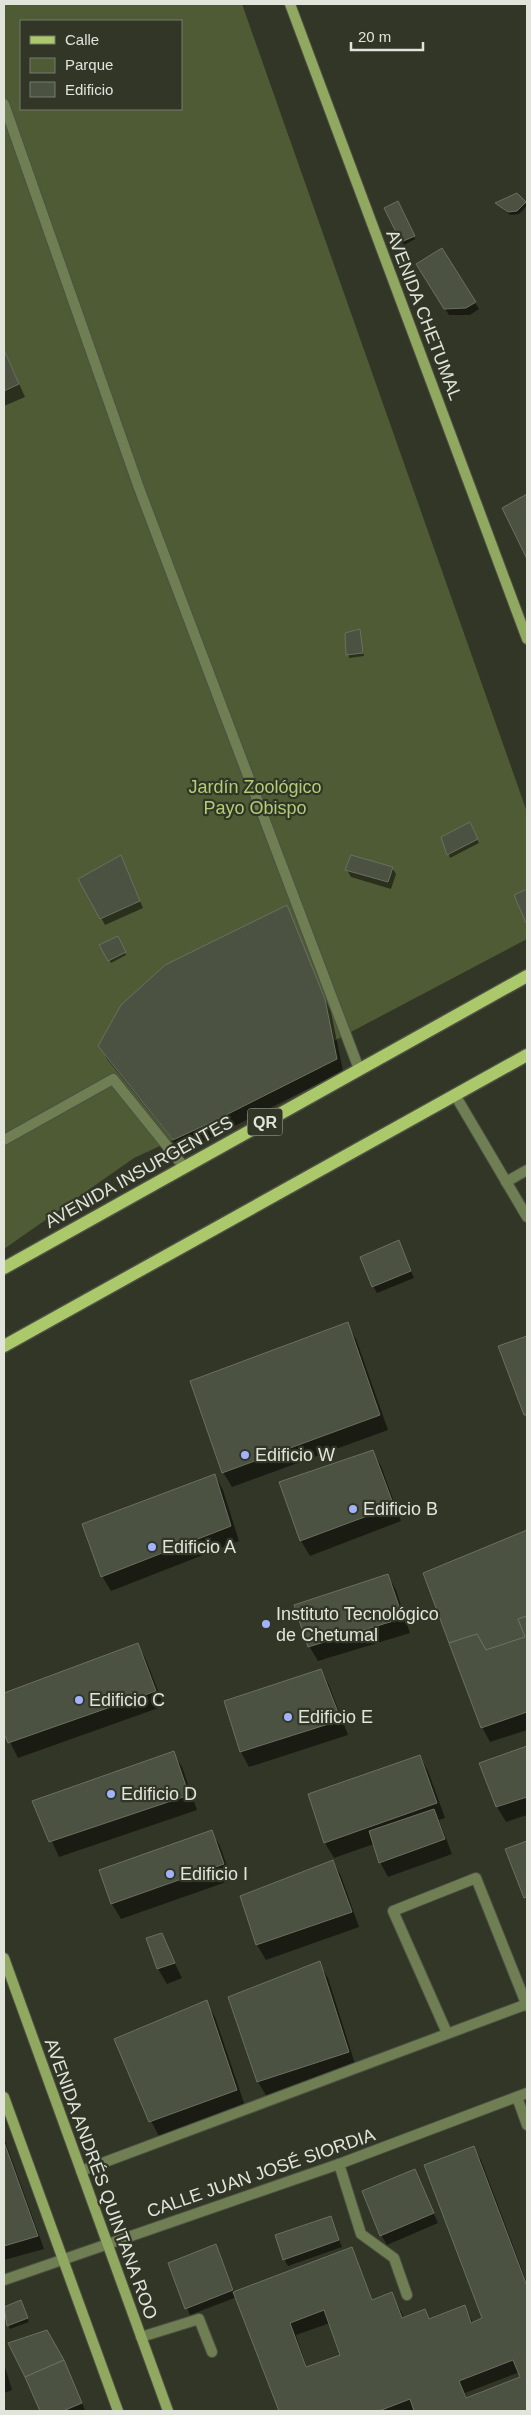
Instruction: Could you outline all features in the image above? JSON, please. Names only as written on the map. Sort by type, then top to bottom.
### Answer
[{"type":"main road","name":"AVENIDA CHETUMAL","points":[[290,4],[527,639]]},
{"type":"main road","name":"AVENIDA INSURGENTES","points":[[4,1268],[527,976]]},
{"type":"main road","points":[[4,1346],[527,1054]]},
{"type":"main road","name":"AVENIDA ANDRÉS QUINTANA ROO","points":[[4,1958],[168,2411]]},
{"type":"main road","points":[[4,2097],[118,2411]]},
{"type":"street","points":[[4,104],[139,488],[358,1069]]},
{"type":"street","points":[[4,1140],[113,1078],[184,1167]]},
{"type":"street","points":[[455,1095],[527,1217]]},
{"type":"street","points":[[506,1182],[527,1170]]},
{"type":"street","points":[[81,2171],[447,2033],[527,2005],[476,1878],[393,1911],[447,2033]]},
{"type":"street","name":"CALLE JUAN JOSÉ SIORDIA","points":[[4,2280],[339,2164],[527,2093]]},
{"type":"street","points":[[517,2097],[527,2125]]},
{"type":"street","points":[[339,2164],[361,2234],[394,2258],[407,2295]]},
{"type":"street","points":[[141,2337],[199,2320],[212,2352]]},
{"type":"green space","name":"Jardín Zoológico Payo Obispo","points":[[4,4],[242,4],[527,812],[527,939],[330,1043],[337,1059],[214,1121],[134,1158],[4,1249]]},
{"type":"building","points":[[517,193],[526,202],[517,211],[508,212],[495,203]]},
{"type":"building","points":[[398,201],[415,236],[401,242],[384,208]]},
{"type":"building","points":[[442,248],[476,302],[466,308],[444,309],[416,264]]},
{"type":"building","points":[[4,350],[19,384],[4,391]]},
{"type":"building","points":[[527,494],[527,559],[502,508]]},
{"type":"building","points":[[360,629],[363,653],[346,655],[345,633]]},
{"type":"building","points":[[470,822],[478,839],[447,855],[441,837]]},
{"type":"building","points":[[121,855],[140,901],[100,919],[78,879]]},
{"type":"building","points":[[351,855],[393,867],[388,882],[345,870]]},
{"type":"building","points":[[527,889],[527,922],[526,923],[514,895]]},
{"type":"building","points":[[287,905],[325,999],[337,1059],[173,1140],[98,1046],[121,1005],[165,965]]},
{"type":"building","points":[[118,936],[126,952],[108,961],[99,945]]},
{"type":"building","points":[[399,1240],[411,1271],[372,1287],[360,1257]]},
{"type":"building","points":[[348,1322],[380,1415],[222,1473],[190,1381]]},
{"type":"building","points":[[527,1336],[527,1415],[524,1415],[498,1346]]},
{"type":"building","points":[[373,1450],[394,1506],[300,1541],[279,1482]]},
{"type":"building","points":[[215,1474],[231,1526],[101,1577],[82,1524]]},
{"type":"building","points":[[527,1530],[527,1616],[518,1619],[525,1637],[486,1650],[477,1634],[449,1643],[423,1573]]},
{"type":"building","points":[[388,1574],[403,1618],[308,1647],[294,1605]]},
{"type":"building","points":[[527,1616],[527,1712],[481,1728],[449,1643],[477,1634],[486,1650],[525,1637],[518,1619]]},
{"type":"building","points":[[138,1643],[156,1691],[8,1743],[4,1733],[4,1693]]},
{"type":"building","points":[[321,1669],[341,1720],[240,1752],[224,1701]]},
{"type":"building","points":[[527,1746],[527,1797],[496,1807],[479,1763]]},
{"type":"building","points":[[174,1751],[189,1795],[49,1842],[32,1801]]},
{"type":"building","points":[[420,1755],[437,1803],[324,1843],[308,1794]]},
{"type":"building","points":[[434,1809],[445,1839],[379,1863],[369,1831]]},
{"type":"building","points":[[212,1830],[224,1864],[111,1904],[99,1870]]},
{"type":"building","points":[[527,1841],[527,1897],[524,1898],[505,1849]]},
{"type":"building","points":[[333,1860],[352,1912],[256,1945],[240,1896]]},
{"type":"building","points":[[162,1933],[175,1963],[157,1969],[146,1938]]},
{"type":"building","points":[[320,1961],[349,2052],[257,2082],[228,1997]]},
{"type":"building","points":[[207,2000],[237,2090],[149,2122],[114,2039]]},
{"type":"building","points":[[4,2142],[38,2236],[4,2246]]},
{"type":"building","points":[[474,2146],[527,2286],[527,2411],[414,2411],[410,2399],[379,2411],[279,2411],[233,2292],[352,2247],[372,2300],[392,2292],[402,2318],[425,2309],[429,2319],[465,2305],[471,2323],[482,2318],[424,2165]],"holes":[[[324,2310],[340,2355],[306,2367],[290,2323]],[[513,2360],[520,2377],[466,2398],[459,2381]]]},
{"type":"building","points":[[415,2169],[434,2213],[380,2236],[362,2191]]},
{"type":"building","points":[[331,2216],[339,2240],[283,2260],[275,2235]]},
{"type":"building","points":[[216,2244],[233,2290],[185,2309],[168,2263]]},
{"type":"building","points":[[21,2300],[28,2318],[7,2326],[4,2307]]},
{"type":"building","points":[[47,2330],[64,2360],[25,2377],[8,2343]]},
{"type":"building","points":[[64,2360],[82,2403],[63,2411],[40,2411],[25,2377]]},
{"type":"place","name":"Edificio W","points":[[245,1455]]},
{"type":"place","name":"Edificio B","points":[[353,1509]]},
{"type":"place","name":"Edificio A","points":[[152,1547]]},
{"type":"place","name":"Instituto Tecnológico de Chetumal","points":[[266,1624]]},
{"type":"place","name":"Edificio C","points":[[79,1700]]},
{"type":"place","name":"Edificio E","points":[[288,1717]]},
{"type":"place","name":"Edificio D","points":[[111,1794]]},
{"type":"place","name":"Edificio I","points":[[170,1874]]}]
